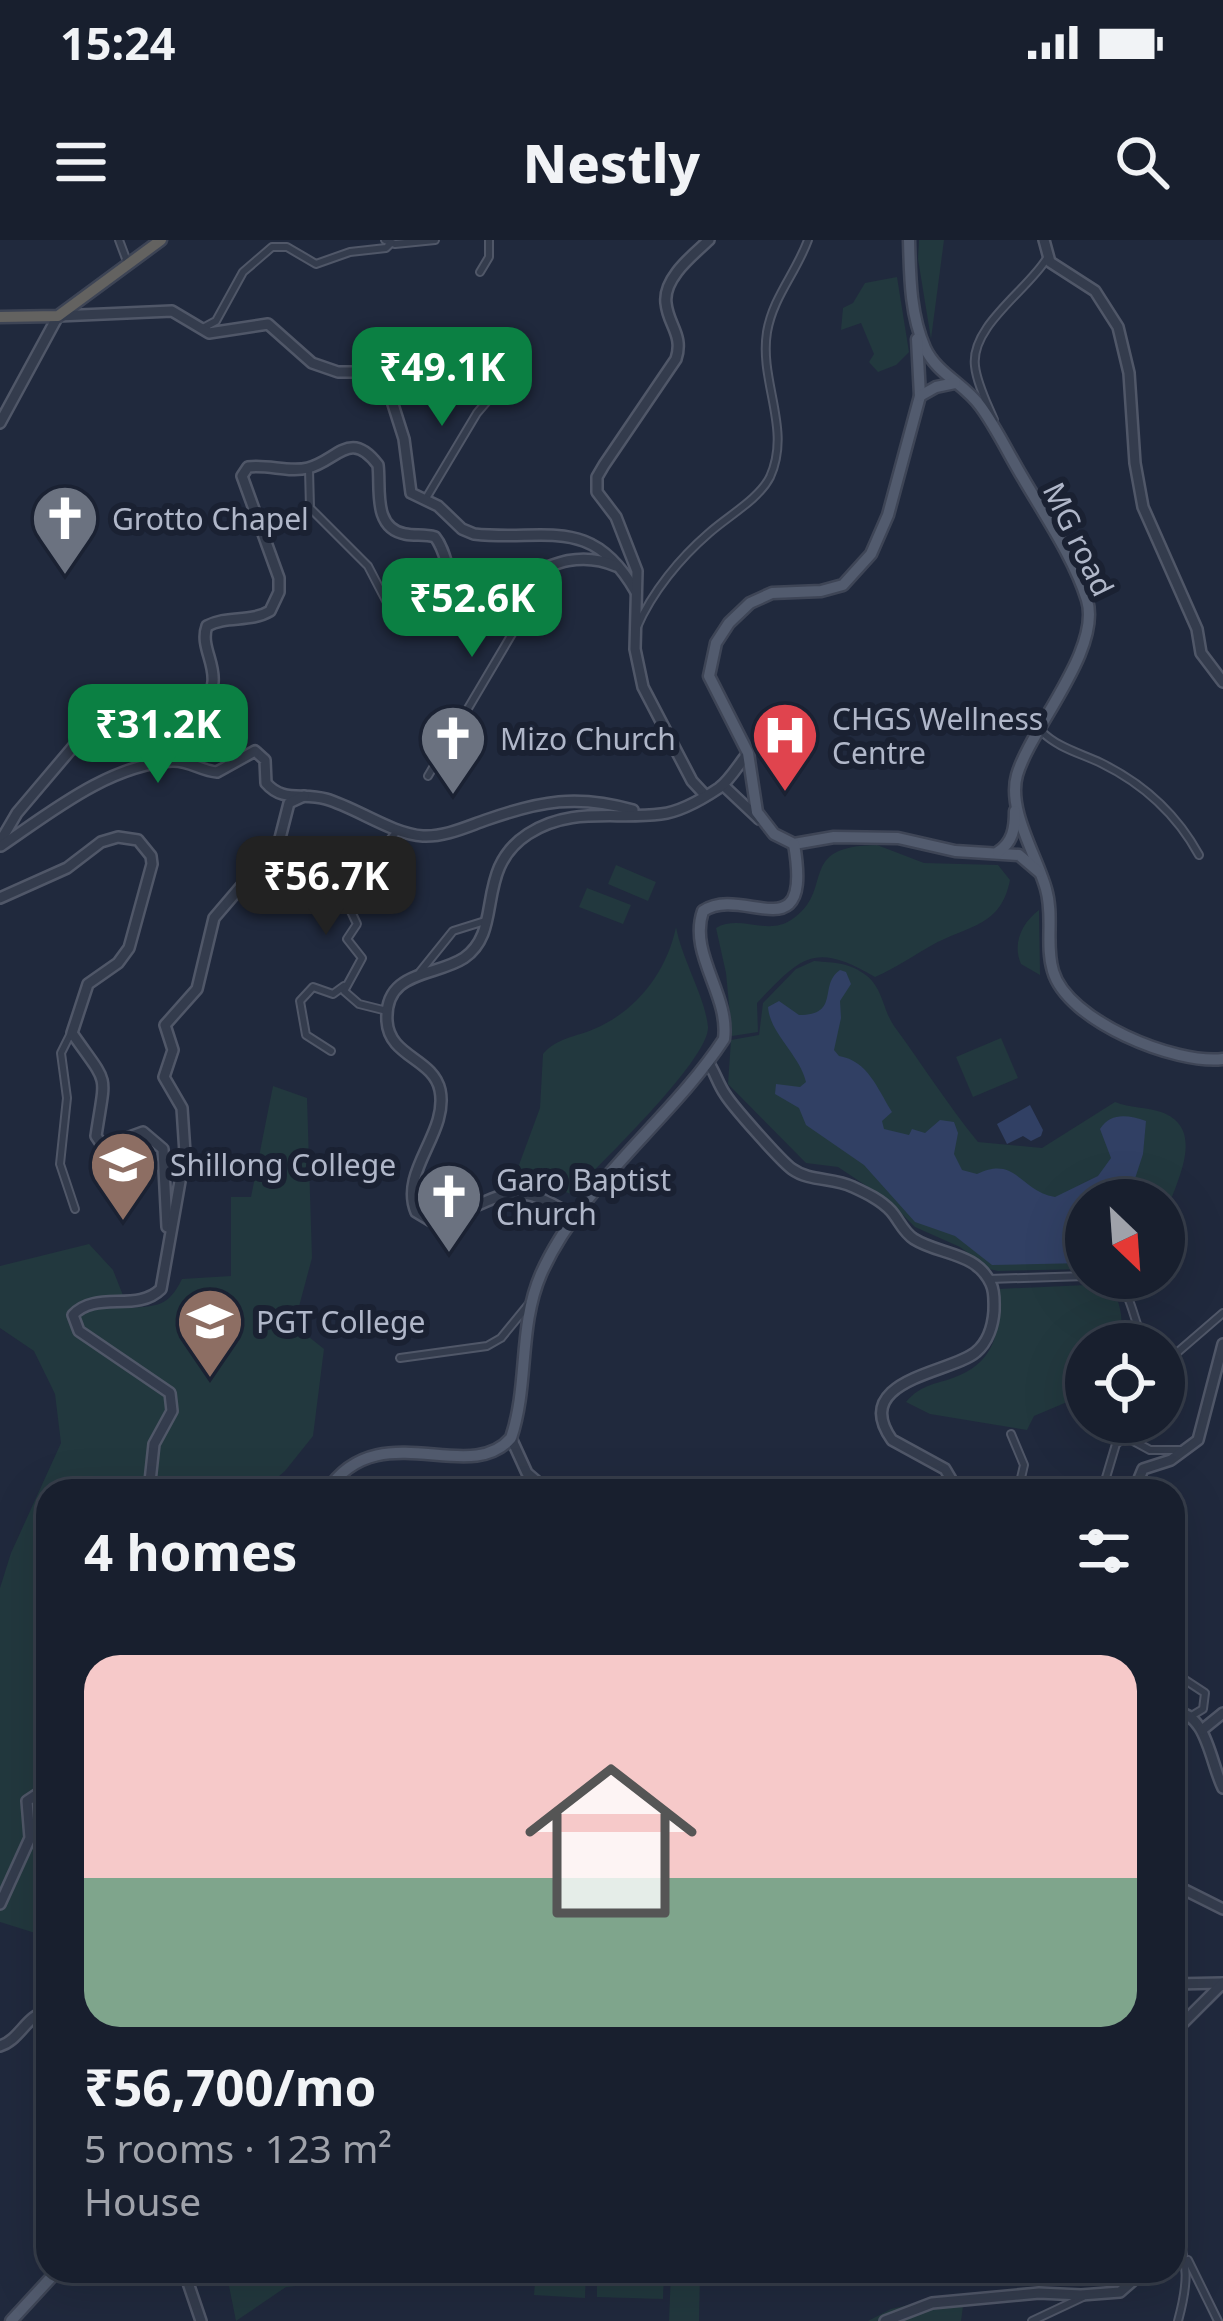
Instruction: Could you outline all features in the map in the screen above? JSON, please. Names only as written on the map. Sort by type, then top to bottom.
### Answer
[{"type":"highway","points":[[0,317],[58,316],[159,241]]},
{"type":"main road","name":"MG road","points":[[909,240],[915,320],[932,360],[981,406],[1073,569],[1089,609],[1083,640],[1017,773],[1015,829],[1007,846],[995,854]]},
{"type":"main road","points":[[915,320],[920,396],[888,515],[864,565],[832,589],[781,592],[757,599],[729,622],[716,643],[709,661],[711,683],[748,753],[753,800],[764,824],[794,844],[834,837],[884,837],[968,853],[1019,855],[1041,874]]},
{"type":"main road","points":[[920,396],[956,383]]},
{"type":"main road","points":[[1016,796],[1049,906],[1052,970],[1073,1002],[1163,1051],[1196,1060],[1223,1059]]},
{"type":"main road","points":[[337,1479],[366,1457],[480,1454],[499,1449],[511,1438],[533,1299],[542,1273],[577,1219],[708,1062],[726,1032],[699,931],[701,915],[712,905],[774,911],[790,902],[798,880],[794,844]]},
{"type":"main road","points":[[10,2321],[45,2283]]},
{"type":"street","points":[[119,240],[129,267]]},
{"type":"street","points":[[199,328],[217,320],[243,272],[268,244],[287,247],[316,264],[350,252],[386,248],[388,242],[435,240]]},
{"type":"street","points":[[480,272],[489,257],[489,240]]},
{"type":"street","points":[[705,795],[692,781],[643,687],[634,649],[637,571],[616,517],[597,492],[597,477],[676,359],[679,338],[666,307],[667,296],[684,263],[709,240]]},
{"type":"street","points":[[634,649],[642,617],[672,571],[768,481],[780,438],[767,374],[767,332],[779,292],[808,240]]},
{"type":"street","points":[[1044,240],[1057,268],[1094,291],[1118,327],[1127,361],[1143,507],[1197,629],[1204,660],[1223,682]]},
{"type":"street","points":[[1004,446],[977,375],[975,353],[1006,302],[1048,256]]},
{"type":"street","points":[[0,423],[58,316],[172,311],[209,332],[268,323],[311,363],[338,372],[368,372],[378,378],[391,398],[404,439],[409,488],[424,500],[468,532],[578,536],[616,566],[636,592]]},
{"type":"street","points":[[424,500],[501,385]]},
{"type":"street","points":[[0,844],[16,813],[77,742],[98,699],[139,715],[181,715],[206,700],[213,681],[205,643],[208,626],[264,615],[276,602],[277,569],[243,470],[254,466],[309,468],[348,448],[370,456],[378,465],[377,497],[389,525],[404,534],[435,537],[459,592],[481,593],[553,564],[583,558],[616,566]]},
{"type":"street","points":[[309,468],[308,497],[315,516],[359,554],[393,614]]},
{"type":"street","points":[[428,776],[553,564]]},
{"type":"street","points":[[1041,730],[1058,744],[1142,787],[1172,813],[1199,855]]},
{"type":"street","points":[[0,844],[87,789],[168,760],[217,772],[255,751],[265,760],[266,783],[282,796],[329,800],[421,836],[443,834],[558,800],[650,814]]},
{"type":"street","points":[[577,1219],[536,1194],[523,1193],[490,1198],[431,1221],[416,1212],[411,1195],[439,1111],[440,1091],[430,1072],[397,1048],[390,1037],[387,1011],[398,986],[465,957],[481,938],[501,859],[526,835],[587,814],[669,813],[724,786],[748,753]]},
{"type":"street","points":[[724,786],[764,824]]},
{"type":"street","points":[[150,1479],[154,1444],[172,1411],[170,1393],[80,1331],[72,1318],[87,1304],[156,1295],[163,1286],[185,1135],[182,1108],[164,1077],[173,1049],[165,1025],[197,989],[214,918],[270,854],[284,832],[289,802],[304,796]]},
{"type":"street","points":[[332,1051],[306,1035],[301,995],[313,987],[333,994],[362,958],[347,938],[358,924],[348,905],[398,830]]},
{"type":"street","points":[[0,898],[67,868],[109,838],[138,840],[151,856],[129,948],[118,963],[88,984],[61,1053],[67,1098],[60,1164],[74,1209]]},
{"type":"street","points":[[270,854],[314,904]]},
{"type":"street","points":[[420,973],[453,931],[485,921]]},
{"type":"street","points":[[344,986],[352,1000],[387,1011]]},
{"type":"street","points":[[72,1033],[95,1060],[103,1079],[96,1136],[100,1142],[110,1144],[143,1132],[163,1149],[169,1250]]},
{"type":"street","points":[[708,1062],[727,1097],[791,1168],[873,1197],[890,1209],[910,1237],[964,1258],[988,1279],[994,1294],[993,1319],[982,1346],[963,1361],[911,1377],[893,1393],[884,1413],[892,1440],[945,1469],[951,1479]]},
{"type":"street","points":[[988,1279],[1065,1277]]},
{"type":"street","points":[[400,1358],[495,1343],[533,1299]]},
{"type":"street","points":[[1185,1346],[1223,1312]]},
{"type":"street","points":[[1139,1479],[1143,1469],[1171,1460],[1201,1435],[1223,1344]]},
{"type":"street","points":[[1012,1434],[1024,1465],[1021,1479]]},
{"type":"street","points":[[511,1438],[534,1479]]},
{"type":"street","points":[[1106,1479],[1117,1443]]},
{"type":"street","points":[[1137,1443],[1150,1450],[1186,1450]]},
{"type":"street","points":[[1185,1680],[1205,1694],[1203,1709],[1185,1714]]},
{"type":"street","points":[[1202,1730],[1223,1713]]},
{"type":"street","points":[[1193,1715],[1223,1788]]},
{"type":"street","points":[[0,1904],[30,1838],[26,1801],[36,1794]]},
{"type":"street","points":[[1185,1890],[1223,1909]]},
{"type":"street","points":[[1185,1984],[1223,1983],[1185,2021]]},
{"type":"street","points":[[0,2046],[13,2040],[36,2015]]},
{"type":"street","points":[[1185,2254],[1218,2321]]},
{"type":"street","points":[[1178,2321],[1185,2265]]},
{"type":"street","points":[[188,2283],[201,2321]]},
{"type":"street","points":[[885,2321],[932,2303],[1039,2293],[1120,2292],[1130,2283]]},
{"type":"street","points":[[1032,2321],[1088,2295]]},
{"type":"green space","points":[[919,240],[944,240],[931,339],[918,259]]},
{"type":"green space","points":[[897,277],[909,352],[896,365],[878,372],[869,362],[874,354],[861,323],[841,330],[843,308],[853,303],[865,283]]},
{"type":"green space","points":[[877,845],[924,863],[998,865],[1010,880],[1006,895],[982,922],[875,977],[837,959],[822,957],[798,965],[757,1003],[758,1032],[732,1036],[716,928],[734,923],[773,926],[791,920],[812,896],[825,861],[851,847]]},
{"type":"green space","points":[[616,865],[656,882],[648,901],[608,884]]},
{"type":"green space","points":[[587,888],[631,905],[623,924],[579,907]]},
{"type":"green space","points":[[1039,910],[1040,975],[1021,964],[1018,949],[1023,927]]},
{"type":"green space","points":[[676,927],[708,1027],[691,1063],[571,1194],[516,1173],[540,1108],[543,1054],[560,1041],[624,1012],[657,974]]},
{"type":"green space","points":[[814,961],[836,963],[872,981],[894,1026],[978,1142],[1042,1148],[1115,1102],[1156,1110],[1175,1120],[1186,1144],[1179,1179],[1065,1179],[1065,1269],[989,1269],[960,1247],[915,1227],[889,1201],[838,1167],[806,1163],[728,1084],[731,1040],[759,1035],[763,1003],[796,969]]},
{"type":"green space","points":[[1001,1038],[1018,1078],[973,1097],[956,1057]]},
{"type":"green space","points":[[273,1086],[307,1098],[312,1258],[294,1325],[324,1349],[313,1436],[276,1479],[45,1479],[61,1443],[55,1394],[34,1351],[0,1328],[0,1266],[89,1244],[113,1270],[128,1308],[147,1307],[172,1295],[182,1279],[231,1276],[231,1197],[251,1197]]},
{"type":"green space","points":[[1065,1286],[1065,1299],[1117,1299],[1122,1323],[1065,1323],[1065,1403],[1034,1416],[1027,1430],[930,1414],[906,1402],[924,1388],[963,1374],[985,1357],[996,1333],[998,1289]]},
{"type":"green space","points":[[36,1498],[36,1933],[0,1922],[0,1588]]},
{"type":"green space","points":[[228,2283],[314,2283],[286,2287],[236,2321]]},
{"type":"green space","points":[[535,2283],[586,2283],[585,2298],[534,2295]]},
{"type":"green space","points":[[597,2283],[664,2283],[663,2299],[597,2297]]},
{"type":"green space","points":[[671,2283],[700,2283],[699,2321],[669,2321]]},
{"type":"green space","points":[[954,2295],[963,2306],[961,2321],[868,2321],[891,2309]]},
{"type":"water","points":[[840,970],[846,972],[851,984],[840,1001],[834,1050],[857,1063],[876,1085],[892,1112],[882,1121],[884,1129],[909,1135],[912,1129],[925,1133],[940,1120],[954,1122],[958,1133],[954,1154],[962,1170],[977,1174],[1001,1169],[1043,1194],[1055,1197],[1065,1192],[1065,1263],[992,1265],[955,1236],[915,1222],[864,1165],[806,1125],[799,1108],[775,1094],[776,1084],[800,1087],[806,1082],[768,1007],[779,1001],[799,1015],[812,1014],[825,1005]]},
{"type":"water","points":[[1030,1105],[1043,1130],[1041,1136],[1031,1141],[1023,1136],[1007,1144],[997,1124]]},
{"type":"water","points":[[1120,1116],[1146,1121],[1135,1179],[1092,1179],[1111,1158],[1100,1129],[1109,1120]]},
{"type":"place","name":"Grotto Chapel","points":[[65,577]]},
{"type":"place","name":"CHGS Wellness Centre","points":[[785,794]]},
{"type":"place","name":"Mizo Church","points":[[453,797]]},
{"type":"place","name":"Shillong College","points":[[123,1223]]},
{"type":"place","name":"Garo Baptist Church","points":[[449,1255]]},
{"type":"place","name":"PGT College","points":[[210,1380]]}]
